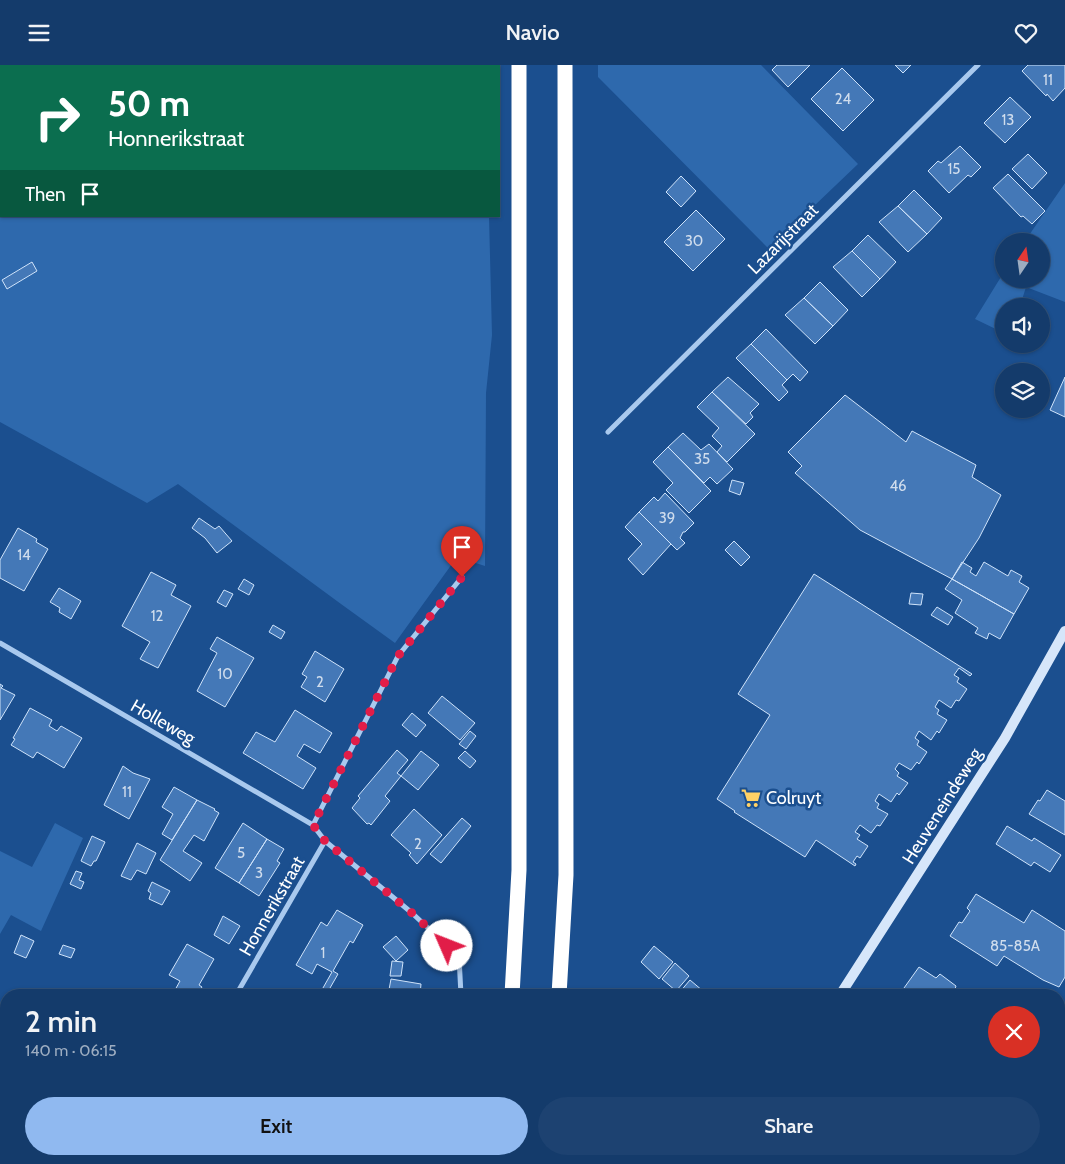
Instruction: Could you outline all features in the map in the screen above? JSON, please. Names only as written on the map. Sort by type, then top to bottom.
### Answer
[{"type":"highway","points":[[512,989],[519,870],[519,65]]},
{"type":"highway","points":[[559,989],[566,875],[565,65]]},
{"type":"street","name":"Lazarijstraat","points":[[608,432],[978,65]]},
{"type":"street","points":[[462,577],[398,656],[313,825],[325,841],[412,913],[459,957],[462,989]]},
{"type":"street","name":"Heuveneindeweg","points":[[844,989],[1005,738],[1065,631]]},
{"type":"street","name":"Holleweg","points":[[0,643],[313,825]]},
{"type":"street","name":"Honnerikstraat","points":[[239,989],[325,841]]},
{"type":"shaded area","points":[[598,65],[761,65],[858,164],[769,249],[598,77]]},
{"type":"shaded area","points":[[1065,183],[1065,302],[1029,288],[1050,288],[1050,233],[1031,233]]},
{"type":"shaded area","points":[[0,217],[489,217],[492,335],[486,393],[485,566],[457,557],[395,643],[178,484],[147,503],[0,422]]},
{"type":"shaded area","points":[[995,287],[1026,288],[1023,298],[995,298],[995,329],[975,319]]},
{"type":"shaded area","points":[[55,823],[83,838],[41,931],[11,915],[0,934],[0,851],[32,867]]},
{"type":"building","points":[[777,65],[810,65],[788,87],[772,70]]},
{"type":"building","points":[[895,65],[911,65],[903,73]]},
{"type":"building","points":[[1028,65],[1065,65],[1065,88],[1053,101],[1022,71]]},
{"type":"building","points":[[842,68],[874,100],[843,131],[811,99]]},
{"type":"building","points":[[1010,97],[1031,117],[1005,143],[984,123]]},
{"type":"building","points":[[960,146],[981,167],[971,177],[968,175],[949,193],[928,171],[938,161],[941,163]]},
{"type":"building","points":[[1028,154],[1047,173],[1032,189],[1012,169]]},
{"type":"building","points":[[1008,174],[1045,211],[1032,224],[1023,216],[1021,217],[993,188]]},
{"type":"building","points":[[681,176],[696,191],[681,207],[666,192]]},
{"type":"building","points":[[914,190],[942,218],[927,234],[898,206]]},
{"type":"building","points":[[898,206],[927,234],[908,252],[879,222]]},
{"type":"building","points":[[696,210],[725,239],[693,271],[664,242]]},
{"type":"building","points":[[868,235],[896,262],[880,279],[852,251]]},
{"type":"building","points":[[852,251],[880,279],[862,297],[833,267]]},
{"type":"building","points":[[32,262],[37,271],[7,289],[2,280]]},
{"type":"building","points":[[820,282],[848,310],[833,326],[804,298]]},
{"type":"building","points":[[804,298],[833,326],[815,344],[785,315]]},
{"type":"building","points":[[766,329],[808,372],[800,381],[793,374],[787,380],[751,344]]},
{"type":"building","points":[[751,344],[787,380],[782,385],[788,392],[779,401],[736,358]]},
{"type":"building","points":[[728,377],[759,404],[750,413],[753,417],[746,424],[712,392]]},
{"type":"building","points":[[1065,377],[1065,417],[1050,410]]},
{"type":"building","points":[[712,392],[755,434],[727,462],[717,452],[722,446],[712,436],[719,428],[697,407]]},
{"type":"building","points":[[845,395],[906,442],[912,431],[976,465],[972,477],[1001,495],[979,538],[952,579],[860,530],[795,473],[802,466],[788,452]]},
{"type":"building","points":[[683,433],[701,450],[709,444],[733,469],[717,484],[710,477],[704,483],[668,447]]},
{"type":"building","points":[[668,447],[711,491],[689,513],[666,490],[673,483],[653,462]]},
{"type":"building","points":[[732,480],[744,483],[740,495],[729,491]]},
{"type":"building","points":[[665,493],[694,523],[683,532],[680,538],[685,543],[677,550],[639,512],[654,497],[658,501]]},
{"type":"building","points":[[639,512],[671,544],[643,575],[628,559],[642,544],[625,527]]},
{"type":"building","points":[[199,518],[215,529],[219,526],[232,541],[217,553],[205,538],[192,528]]},
{"type":"building","points":[[18,528],[37,539],[36,542],[48,549],[24,591],[0,578],[0,560]]},
{"type":"building","points":[[734,541],[750,557],[741,566],[725,550]]},
{"type":"building","points":[[962,562],[972,568],[970,572],[976,576],[984,562],[1008,576],[1011,570],[1022,576],[1019,582],[1029,588],[1014,614],[952,579]]},
{"type":"building","points":[[151,572],[176,585],[171,595],[191,606],[158,668],[140,659],[150,642],[122,626]]},
{"type":"building","points":[[814,574],[972,674],[970,676],[959,668],[954,675],[959,678],[957,682],[967,689],[959,701],[956,700],[951,708],[939,700],[935,707],[939,710],[937,714],[947,720],[939,733],[937,731],[931,740],[919,731],[915,738],[919,741],[917,745],[927,752],[919,764],[917,762],[911,770],[899,763],[895,769],[899,773],[897,776],[908,783],[899,795],[897,793],[891,802],[879,794],[875,801],[879,804],[877,808],[888,814],[880,826],[877,825],[871,833],[860,825],[855,832],[860,835],[857,839],[868,846],[860,858],[857,856],[853,862],[856,864],[855,866],[816,840],[805,857],[717,799],[770,715],[738,694]]},
{"type":"building","points":[[244,579],[254,585],[249,595],[238,589]]},
{"type":"building","points":[[952,579],[1014,614],[1000,639],[989,633],[987,639],[975,633],[978,628],[955,613],[962,600],[945,589]]},
{"type":"building","points":[[59,588],[81,601],[71,619],[59,612],[60,608],[50,602]]},
{"type":"building","points":[[224,590],[233,594],[226,607],[217,602]]},
{"type":"building","points":[[911,593],[923,594],[921,605],[909,604]]},
{"type":"building","points":[[937,607],[953,617],[948,625],[931,615]]},
{"type":"building","points":[[273,625],[285,632],[281,639],[269,632]]},
{"type":"building","points":[[217,637],[254,658],[225,707],[197,691],[217,653],[210,649]]},
{"type":"building","points":[[315,651],[344,669],[325,702],[301,687],[307,677],[302,674]]},
{"type":"building","points":[[0,684],[3,686],[1,688],[15,695],[0,720]]},
{"type":"building","points":[[442,696],[475,723],[460,740],[428,713]]},
{"type":"building","points":[[30,708],[52,720],[49,726],[57,731],[61,726],[82,738],[64,768],[37,752],[33,758],[11,745]]},
{"type":"building","points":[[295,710],[332,733],[320,753],[304,744],[297,756],[316,768],[303,789],[243,753],[256,732],[275,742]]},
{"type":"building","points":[[412,713],[426,725],[416,737],[402,725]]},
{"type":"building","points":[[470,731],[476,736],[466,749],[459,744]]},
{"type":"building","points":[[397,750],[408,760],[397,773],[401,776],[385,796],[390,801],[371,825],[367,824],[352,808],[360,798],[358,796]]},
{"type":"building","points":[[421,751],[439,765],[418,790],[401,776]]},
{"type":"building","points":[[465,751],[476,761],[470,768],[458,758]]},
{"type":"building","points":[[123,766],[133,773],[150,779],[129,819],[104,805]]},
{"type":"building","points":[[174,787],[197,800],[172,840],[162,834],[173,814],[162,807]]},
{"type":"building","points":[[1047,790],[1065,801],[1065,835],[1029,814]]},
{"type":"building","points":[[197,800],[219,813],[204,841],[194,835],[183,851],[202,863],[190,881],[160,860]]},
{"type":"building","points":[[414,809],[442,835],[417,864],[409,855],[411,853],[391,835]]},
{"type":"building","points":[[462,818],[471,826],[441,863],[430,854]]},
{"type":"building","points":[[243,823],[267,839],[239,883],[215,868]]},
{"type":"building","points":[[1007,826],[1032,841],[1034,838],[1061,855],[1050,872],[1034,862],[1031,866],[996,844]]},
{"type":"building","points":[[92,836],[105,842],[96,861],[91,866],[81,861]]},
{"type":"building","points":[[267,839],[284,849],[277,861],[280,863],[259,896],[239,883]]},
{"type":"building","points":[[137,843],[156,853],[146,874],[137,870],[131,880],[121,876]]},
{"type":"building","points":[[76,871],[82,873],[79,880],[84,882],[81,889],[70,884]]},
{"type":"building","points":[[152,882],[170,891],[162,905],[149,899],[151,893],[148,891]]},
{"type":"building","points":[[976,894],[1024,923],[1032,910],[1065,931],[1065,977],[1059,987],[1043,980],[1004,956],[997,966],[950,936],[959,922],[962,923],[970,911],[967,908]]},
{"type":"building","points":[[337,910],[363,925],[353,943],[350,941],[333,971],[338,974],[329,989],[322,989],[332,972],[317,964],[312,974],[296,965],[321,922],[327,926]]},
{"type":"building","points":[[223,916],[240,926],[229,944],[214,935]]},
{"type":"building","points":[[21,935],[34,941],[26,958],[14,953]]},
{"type":"building","points":[[396,936],[408,950],[396,961],[383,947]]},
{"type":"building","points":[[187,944],[214,959],[199,985],[202,987],[201,989],[176,989],[180,981],[169,975]]},
{"type":"building","points":[[63,945],[75,949],[71,958],[59,954]]},
{"type":"building","points":[[654,946],[673,962],[659,979],[641,962]]},
{"type":"building","points":[[392,961],[403,962],[401,976],[390,976]]},
{"type":"building","points":[[675,963],[689,976],[678,989],[674,989],[662,979]]},
{"type":"building","points":[[919,967],[936,978],[940,974],[956,986],[955,989],[903,989]]},
{"type":"building","points":[[391,979],[421,984],[421,989],[389,989]]},
{"type":"building","points":[[690,980],[701,989],[682,989]]},
{"type":"place","name":"Colruyt","points":[[751,798]]},
{"type":"route","points":[[447,946],[412,913],[325,841],[313,825],[398,656],[462,577]]}]
